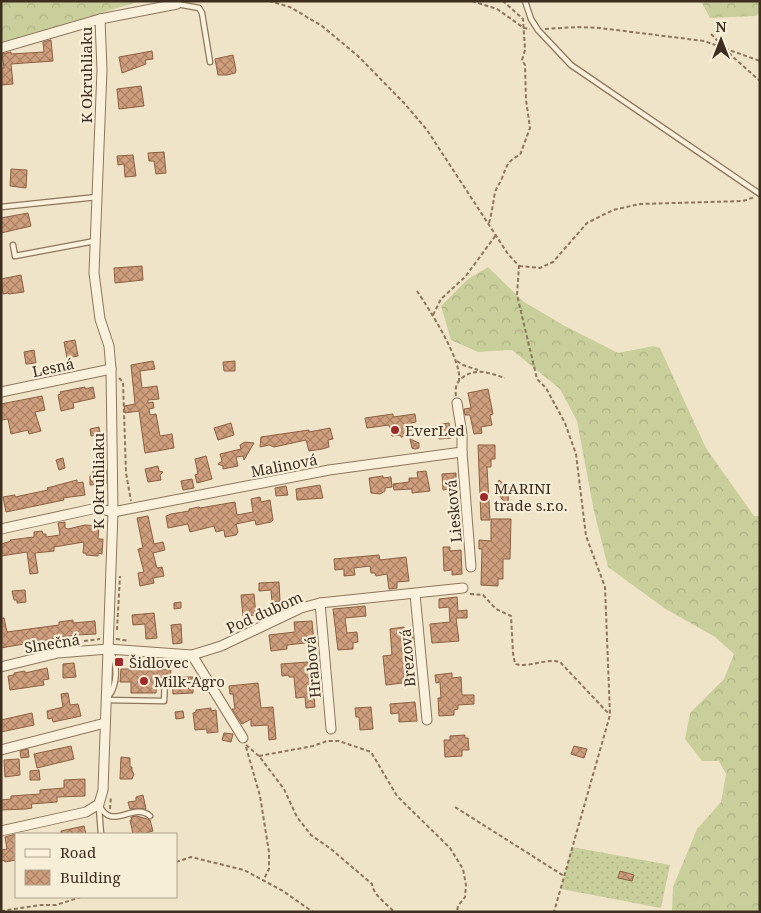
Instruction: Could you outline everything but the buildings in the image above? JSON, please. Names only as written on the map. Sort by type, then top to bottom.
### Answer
[{"type":"street","name":"K Okruhliaku","points":[[99,804],[103,790],[113,512],[109,346],[100,318],[94,273],[102,70],[100,19],[178,4]]},
{"type":"street","points":[[1,48],[100,19]]},
{"type":"street","name":"Lesná","points":[[1,392],[111,373]]},
{"type":"street","name":"Liesková","points":[[457,403],[462,434],[471,567]]},
{"type":"street","name":"Malinová","points":[[1,529],[97,508],[113,512],[329,470],[462,452]]},
{"type":"street","name":"Pod dubom","points":[[108,649],[192,655],[221,646],[301,608],[320,603],[463,588]]},
{"type":"street","name":"Brezová","points":[[415,594],[427,720]]},
{"type":"street","name":"Hrabová","points":[[320,603],[331,729]]},
{"type":"street","name":"Slnečná","points":[[1,667],[58,653],[108,649]]},
{"type":"street","points":[[192,655],[244,742]]},
{"type":"street","points":[[1,750],[105,723]]},
{"type":"street","points":[[1,831],[86,812],[99,804]]},
{"type":"lane","points":[[525,1],[531,20],[538,30],[571,65],[760,195]]},
{"type":"lane","name":"K Okruhliaku","points":[[178,4],[199,8],[202,13],[210,62]]},
{"type":"lane","points":[[1,208],[98,197]]},
{"type":"lane","points":[[13,245],[15,256],[95,241]]},
{"type":"lane","points":[[106,700],[164,701],[165,681]]},
{"type":"lane","points":[[99,804],[107,816],[116,817],[139,811],[143,811],[150,816]]},
{"type":"lane","points":[[99,804],[101,833]]},
{"type":"path","points":[[269,1],[290,7],[322,26],[358,56],[427,130],[508,254],[519,266],[540,268],[553,262],[587,223],[614,210],[640,204],[743,201],[760,195]]},
{"type":"path","points":[[472,1],[497,9],[524,28],[538,30],[577,27],[600,28],[704,41],[760,61]]},
{"type":"path","points":[[489,223],[496,191],[505,167],[512,158],[520,155],[530,128],[526,100],[525,65],[522,60],[525,50],[523,19],[503,1]]},
{"type":"path","points":[[711,34],[760,81]]},
{"type":"path","points":[[433,315],[441,299],[465,276],[496,235]]},
{"type":"path","points":[[519,266],[517,295],[537,379],[546,388],[565,423],[576,454],[586,536],[605,587],[610,715],[554,912]]},
{"type":"path","points":[[417,291],[433,315],[460,373],[455,389],[457,403]]},
{"type":"path","points":[[455,360],[463,366],[505,378]]},
{"type":"path","points":[[459,380],[470,372],[479,371]]},
{"type":"path","points":[[111,373],[120,378],[122,382],[126,473],[133,508]]},
{"type":"path","points":[[463,588],[466,593],[484,595],[496,609],[512,616],[515,664],[525,666],[552,660],[560,662],[610,715]]},
{"type":"path","points":[[82,642],[100,639]]},
{"type":"path","points":[[259,756],[313,746],[327,741],[339,741],[370,752],[397,796],[450,848],[463,869],[466,897],[458,906],[457,912]]},
{"type":"path","points":[[244,742],[259,756],[284,789],[296,817],[311,835],[372,884],[373,890],[394,912]]},
{"type":"path","points":[[244,742],[260,796],[269,852],[269,869],[264,881]]},
{"type":"path","points":[[455,807],[564,876]]},
{"type":"path","points":[[178,861],[191,857],[244,870],[283,891],[313,912]]},
{"type":"path","points":[[1,911],[41,905],[56,906],[78,898]]},
{"type":"green space","points":[[1,1],[141,1],[1,43]]},
{"type":"green space","points":[[701,1],[760,1],[760,12],[756,16],[710,18]]},
{"type":"green space","points":[[488,267],[524,302],[565,326],[618,353],[653,346],[660,348],[706,448],[754,516],[760,516],[760,912],[672,912],[673,887],[697,829],[721,802],[726,774],[719,761],[702,761],[685,739],[690,713],[724,679],[734,654],[715,637],[664,608],[608,567],[594,511],[577,421],[560,389],[512,350],[478,352],[451,340],[441,306],[468,279]]},
{"type":"green space","points":[[572,847],[670,865],[661,908],[561,889]]},
{"type":"place","name":"EverLed","points":[[395,430]]},
{"type":"place","name":"MARINI trade s.r.o.","points":[[484,497]]},
{"type":"place","name":"Šidlovec","points":[[119,662]]},
{"type":"place","name":"Milk-Agro","points":[[144,681]]}]
